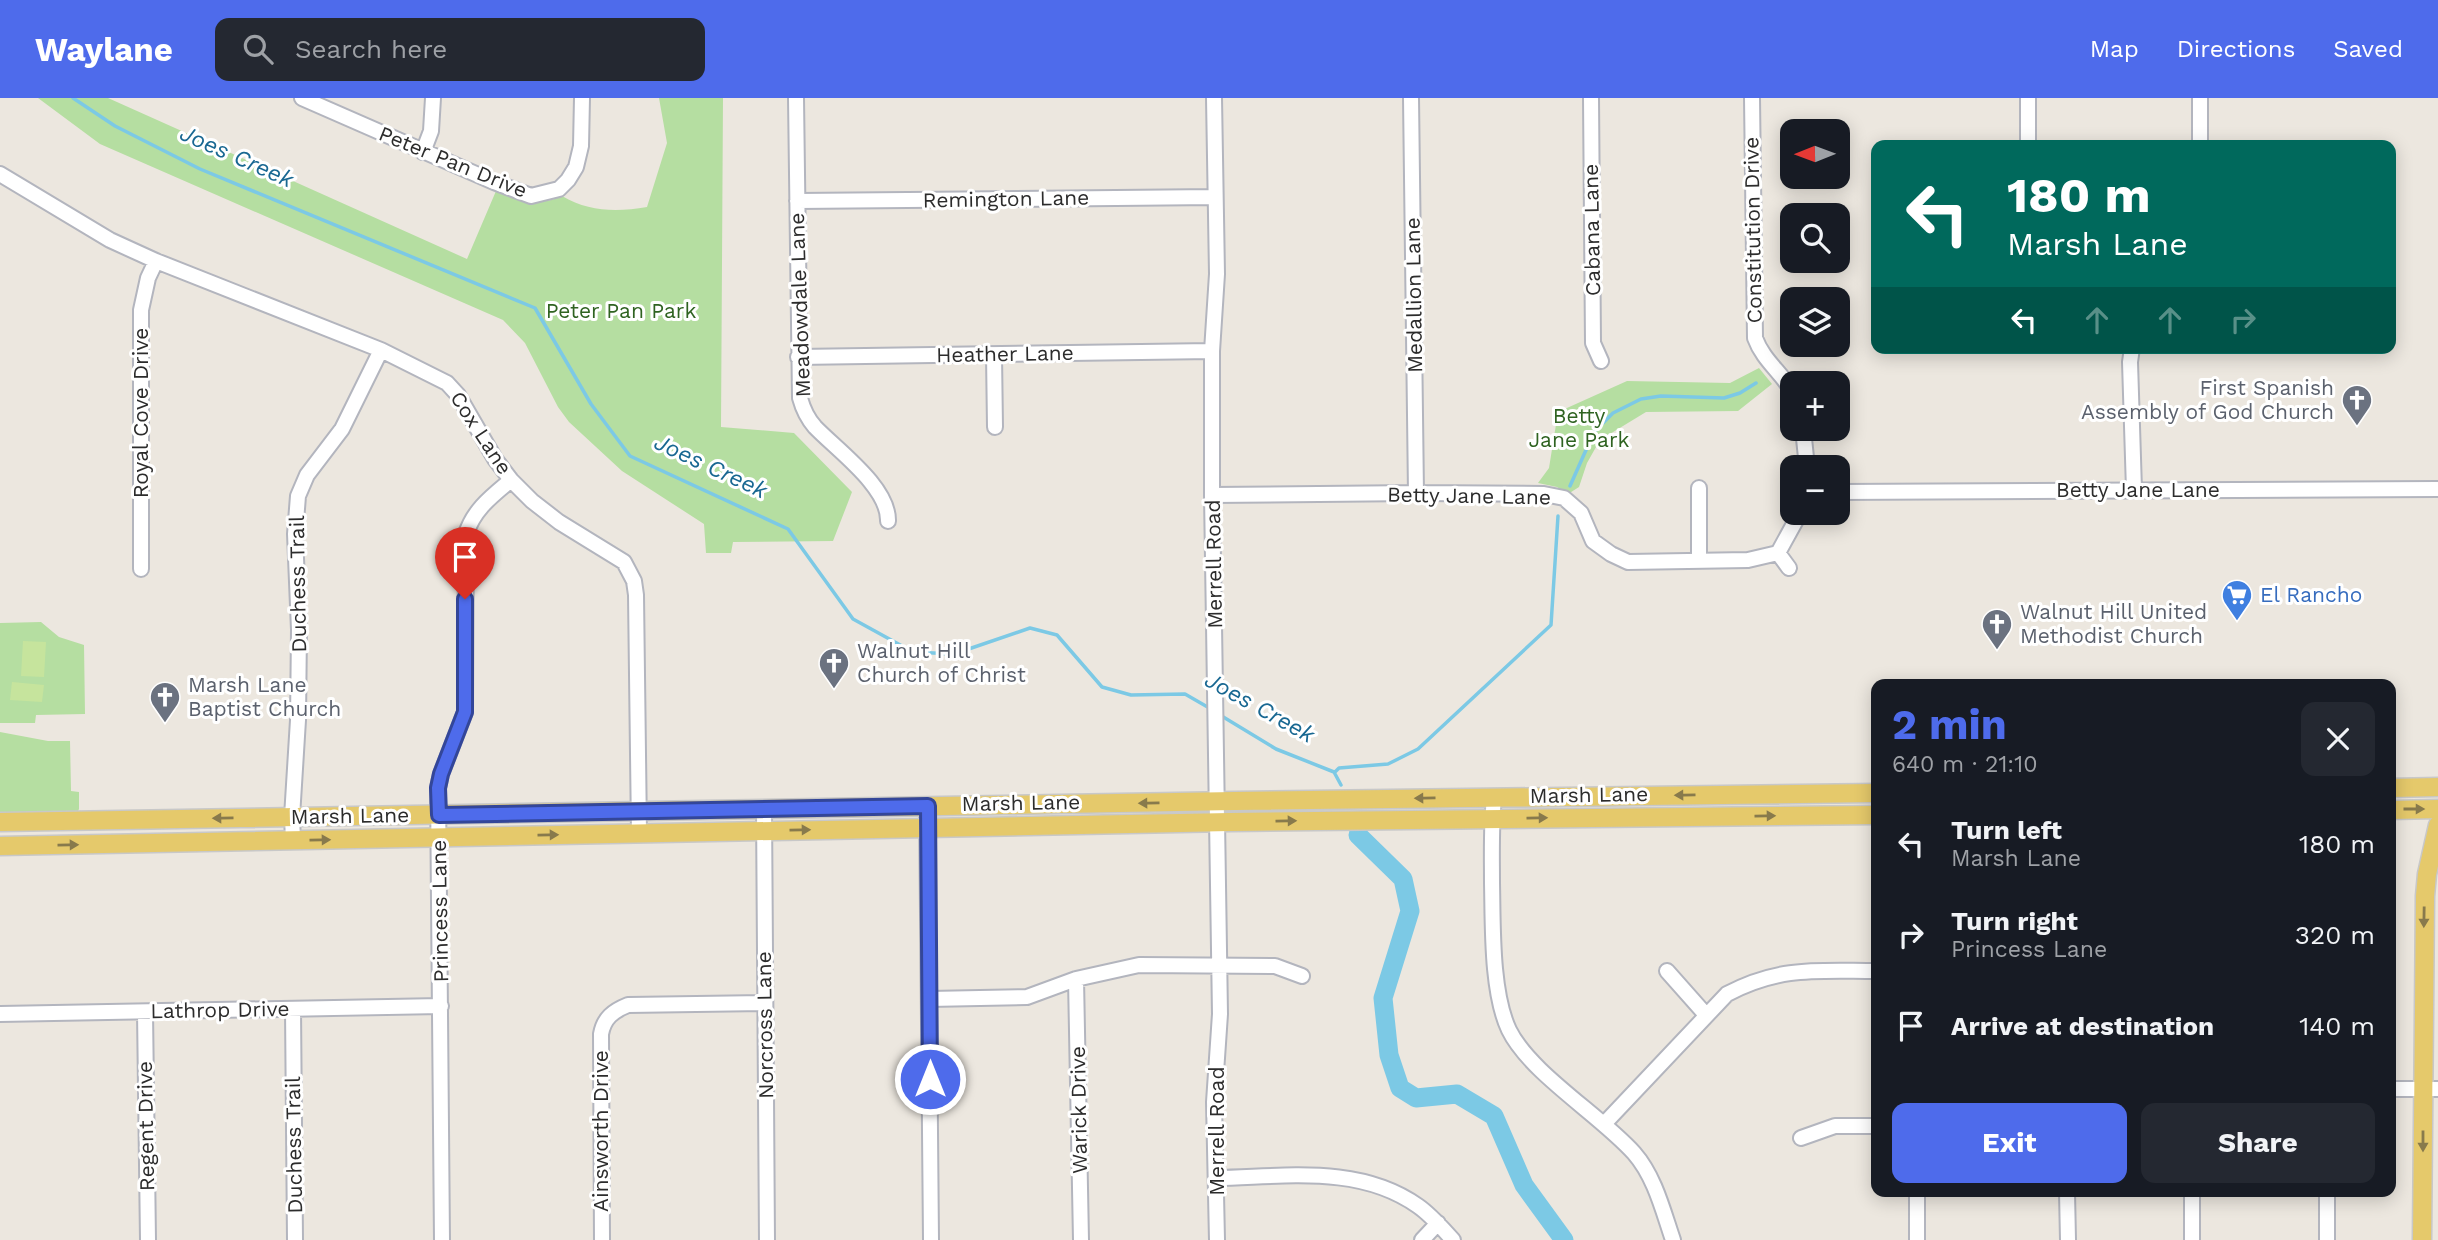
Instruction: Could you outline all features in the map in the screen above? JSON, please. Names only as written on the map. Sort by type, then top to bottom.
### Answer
[{"type":"main road","points":[[2396,788],[2438,788]]},
{"type":"main road","name":"Marsh Lane","points":[[0,822],[1871,793]]},
{"type":"main road","points":[[1712,795],[1712,817]]},
{"type":"main road","points":[[2396,810],[2438,809]]},
{"type":"main road","name":"Marsh Lane","points":[[0,846],[1217,822],[1871,815]]},
{"type":"main road","points":[[195,819],[195,842]]},
{"type":"main road","points":[[2422,1240],[2431,1089],[2431,960],[2425,896],[2438,825]]},
{"type":"street","name":"Peter Pan Drive","points":[[302,98],[531,196],[559,188],[576,167],[580,146],[582,98]]},
{"type":"street","points":[[423,152],[430,131],[432,98]]},
{"type":"street","name":"Meadowdale Lane","points":[[796,98],[800,398],[806,415],[815,427],[846,454],[888,509],[888,521]]},
{"type":"street","name":"Merrell Road","points":[[1214,98],[1217,274],[1212,351],[1212,495],[1220,1014],[1214,1102],[1217,1240]]},
{"type":"street","name":"Medallion Lane","points":[[1411,98],[1416,493]]},
{"type":"street","name":"Cabana Lane","points":[[1591,98],[1593,343],[1601,361]]},
{"type":"street","name":"Constitution Drive","points":[[1752,98],[1755,338],[1760,352],[1780,374]]},
{"type":"street","points":[[2028,98],[2028,140]]},
{"type":"street","points":[[2200,98],[2200,140]]},
{"type":"street","name":"Cox Lane","points":[[0,174],[110,240],[156,261],[381,350],[453,388],[495,459],[511,480],[559,522],[617,556],[631,571],[636,595],[639,834]]},
{"type":"street","name":"Remington Lane","points":[[797,201],[1215,197]]},
{"type":"street","name":"Royal Cove Drive","points":[[141,569],[141,310],[148,278],[156,261]]},
{"type":"street","name":"Duchess Trail","points":[[293,840],[298,720],[299,630],[295,534],[298,496],[307,475],[342,429],[381,350]]},
{"type":"street","name":"Heather Lane","points":[[798,357],[1212,351]]},
{"type":"street","points":[[2131,354],[2134,490]]},
{"type":"street","points":[[994,355],[995,426]]},
{"type":"street","name":"Princess Lane","points":[[442,1240],[438,788],[441,774],[463,723],[466,702],[466,534],[478,509],[511,480]]},
{"type":"street","points":[[1699,488],[1699,561]]},
{"type":"street","name":"Betty Jane Lane","points":[[1850,492],[2438,489]]},
{"type":"street","name":"Betty Jane Lane","points":[[1212,495],[1544,494],[1564,498],[1581,513],[1593,541],[1628,562],[1748,560],[1778,554]]},
{"type":"street","points":[[1789,568],[1778,554],[1794,525]]},
{"type":"street","points":[[1494,798],[1494,937],[1499,1000],[1510,1031],[1547,1075],[1636,1155],[1657,1193],[1673,1240]]},
{"type":"street","points":[[928,806],[931,1240]]},
{"type":"street","name":"Norcross Lane","points":[[764,809],[767,1240]]},
{"type":"street","points":[[929,999],[1027,997],[1076,979],[1139,965],[1275,966],[1302,976]]},
{"type":"street","points":[[1667,971],[1706,1015]]},
{"type":"street","points":[[1604,1124],[1727,993],[1751,981],[1791,971],[1871,971]]},
{"type":"street","name":"Warick Drive","points":[[1076,979],[1081,1240]]},
{"type":"street","name":"Ainsworth Drive","points":[[601,1240],[601,1034],[608,1017],[616,1009],[628,1005],[765,1003]]},
{"type":"street","name":"Lathrop Drive","points":[[0,1014],[440,1006]]},
{"type":"street","name":"Duchess Trail","points":[[293,1009],[295,1240]]},
{"type":"street","name":"Regent Drive","points":[[145,1012],[148,1240]]},
{"type":"street","points":[[2396,1088],[2431,1089]]},
{"type":"street","points":[[1801,1138],[1835,1126],[1871,1126]]},
{"type":"street","points":[[1216,1178],[1335,1176],[1361,1180],[1381,1186],[1418,1205],[1453,1240]]},
{"type":"street","points":[[1917,1197],[1917,1240]]},
{"type":"street","points":[[2067,1197],[2068,1240]]},
{"type":"street","points":[[2192,1197],[2192,1240]]},
{"type":"street","points":[[2327,1240],[2328,1197]]},
{"type":"street","points":[[1422,1240],[1438,1223]]},
{"type":"green space","name":"Peter Pan Park","points":[[38,98],[108,98],[467,259],[496,191],[513,198],[537,202],[562,196],[593,208],[625,210],[647,207],[667,143],[659,98],[723,98],[721,427],[794,433],[852,492],[833,541],[733,542],[731,553],[706,553],[704,524],[622,471],[569,422],[558,407],[525,343],[503,320],[100,144]]},
{"type":"green space","name":"Betty Jane Park","points":[[1759,368],[1772,384],[1738,411],[1646,412],[1600,440],[1587,463],[1579,487],[1568,494],[1557,487],[1538,483],[1549,468],[1558,412],[1627,381],[1730,383]]},
{"type":"green space","points":[[41,622],[59,637],[84,645],[85,714],[36,715],[35,723],[0,723],[0,623]]},
{"type":"green space","points":[[23,641],[46,642],[44,677],[21,676]]},
{"type":"green space","points":[[12,682],[44,685],[42,702],[10,700]]},
{"type":"green space","points":[[0,732],[48,741],[70,741],[71,791],[79,792],[77,813],[0,815]]},
{"type":"waterway","name":"Joes Creek","points":[[73,98],[115,126],[200,169],[535,308],[591,404],[630,456],[788,529],[853,619],[913,652],[954,654],[1030,628],[1057,635],[1102,687],[1131,695],[1185,694],[1211,709]]},
{"type":"waterway","points":[[1570,486],[1594,432],[1613,413],[1641,399],[1661,396],[1724,398],[1740,393],[1756,383]]},
{"type":"waterway","points":[[1335,772],[1339,768],[1388,764],[1418,749],[1551,625],[1558,516]]},
{"type":"waterway","name":"Joes Creek","points":[[1220,715],[1276,749],[1334,772],[1341,785]]},
{"type":"waterway","name":"Joes Creek","points":[[1358,835],[1403,879],[1410,911],[1383,998],[1389,1055],[1400,1088],[1416,1098],[1457,1094],[1494,1116],[1524,1185],[1564,1240]]},
{"type":"place","name":"First Spanish Assembly of God Church","points":[[2357,427]]},
{"type":"place","name":"El Rancho","points":[[2237,622]]},
{"type":"place","name":"Walnut Hill United Methodist Church","points":[[1997,651]]},
{"type":"place","name":"Walnut Hill Church of Christ","points":[[834,690]]},
{"type":"place","name":"Marsh Lane Baptist Church","points":[[165,724]]},
{"type":"route","points":[[465,599],[465,712],[463,723],[441,774],[438,788],[439,815],[928,806],[930,1079]]}]
